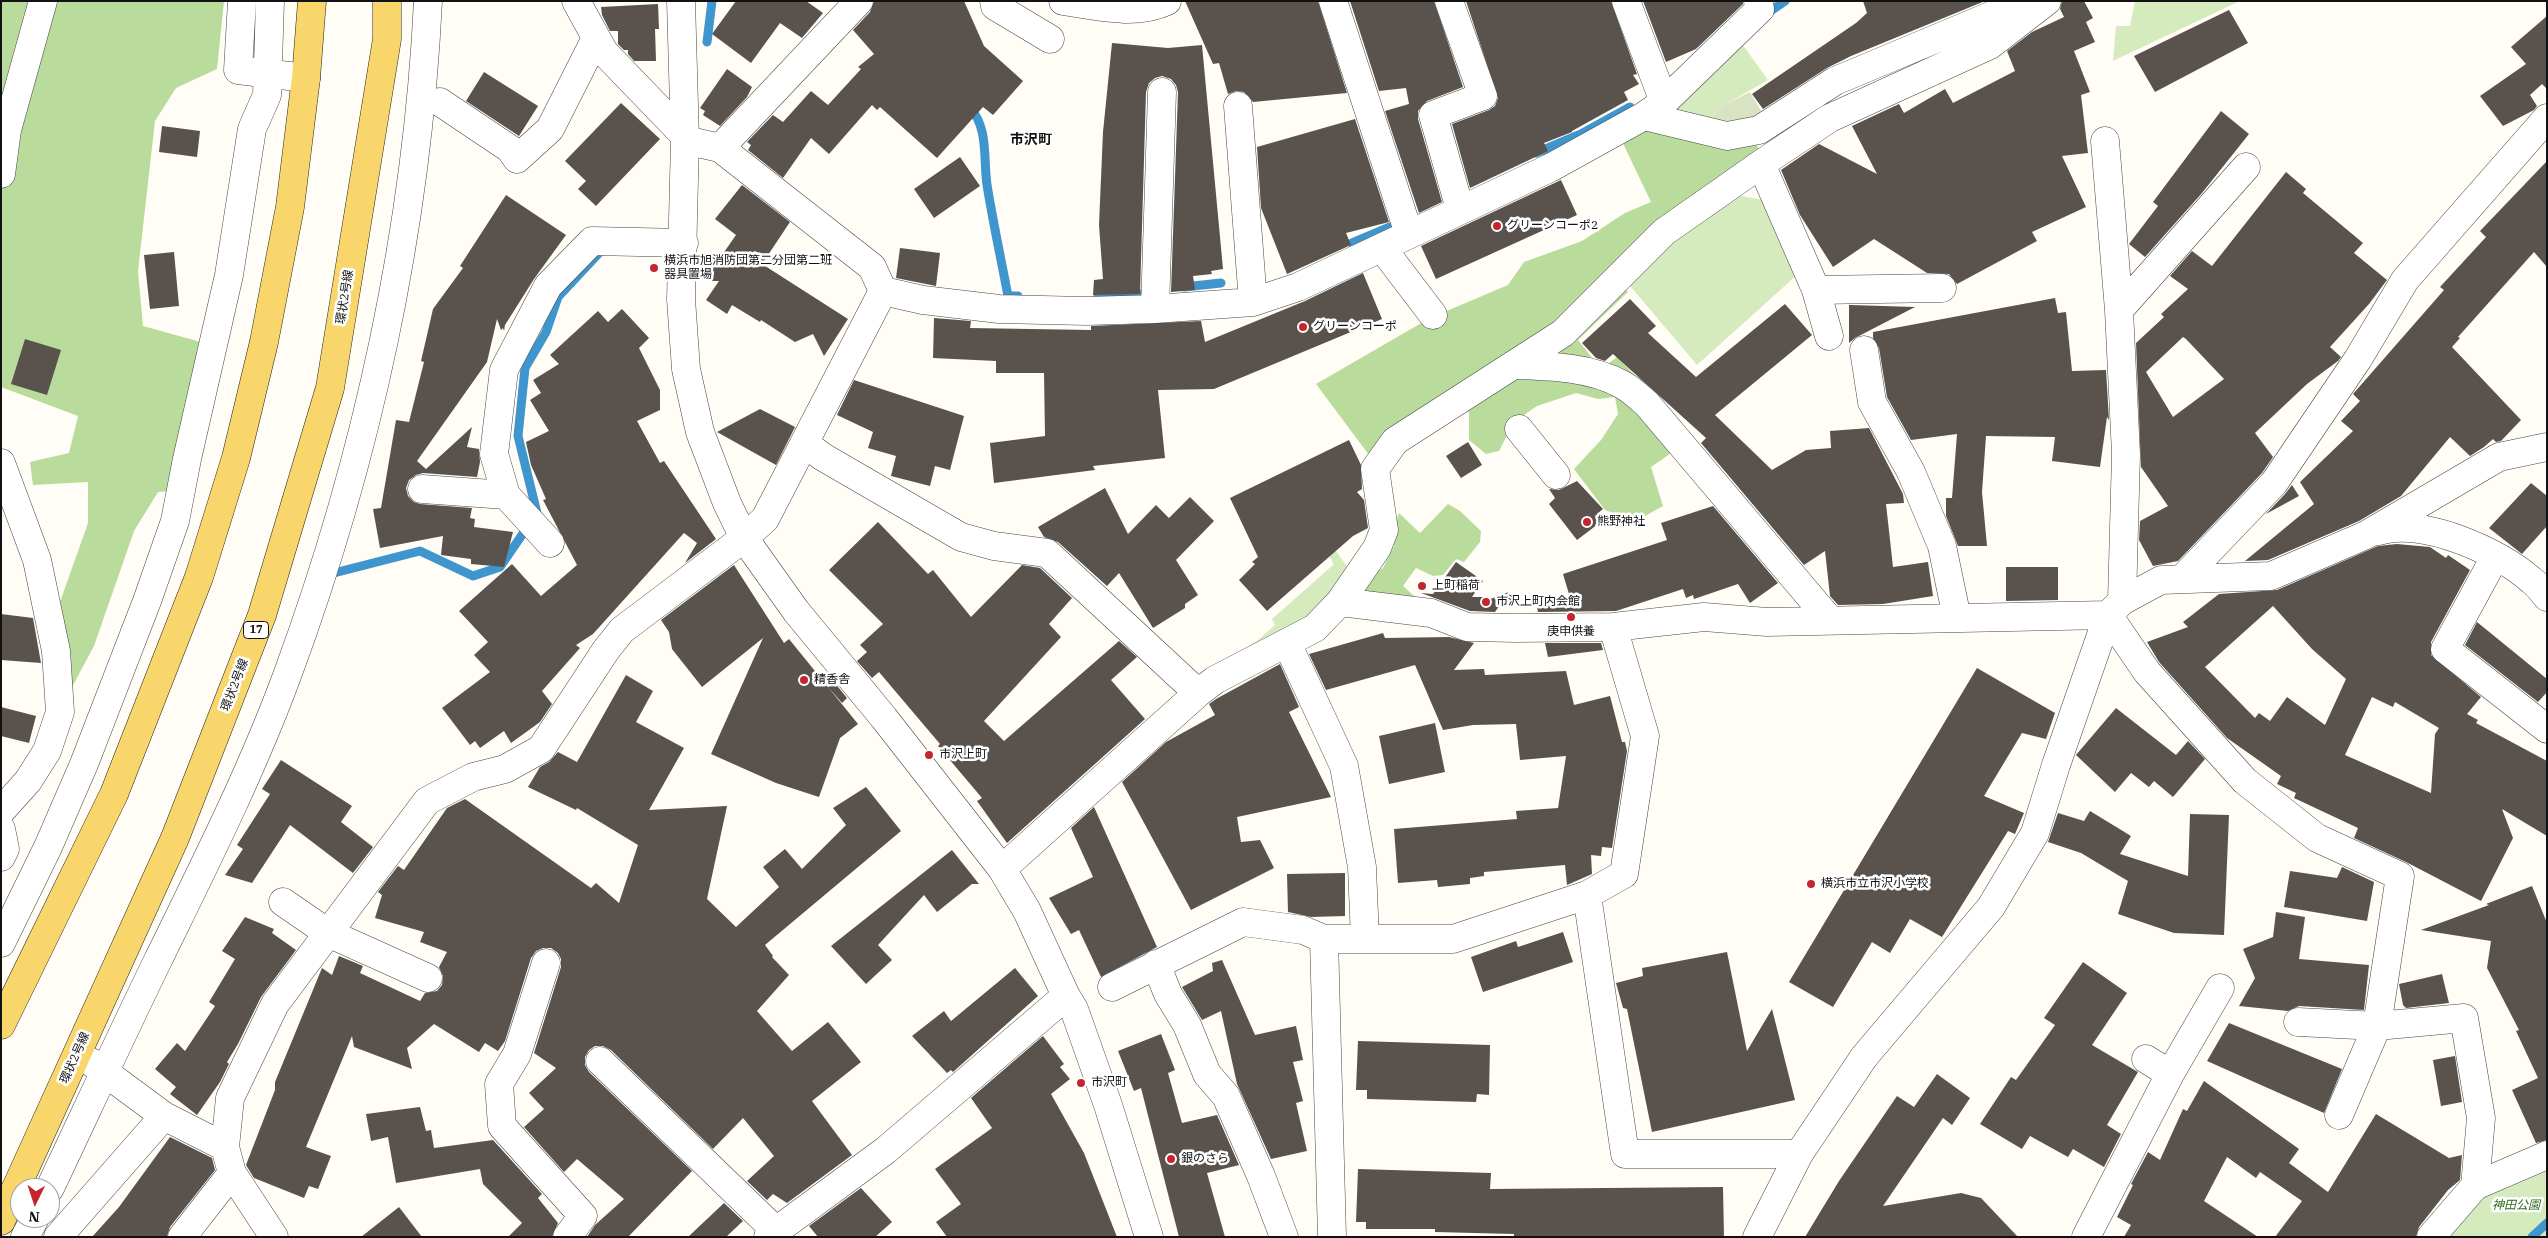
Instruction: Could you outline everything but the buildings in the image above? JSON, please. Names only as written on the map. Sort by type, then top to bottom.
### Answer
[{"type":"main road","points":[[1,1025],[114,794],[200,577],[236,458],[264,342],[290,207],[306,78],[312,1]]},
{"type":"main road","name":"環状2号線","points":[[1,1221],[175,838],[262,616],[330,388],[387,39],[387,1]]},
{"type":"street","points":[[1,174],[8,130],[44,1]]},
{"type":"street","points":[[242,1],[238,70],[306,78]]},
{"type":"street","points":[[1,943],[48,848],[84,764],[147,601],[175,521],[187,458],[229,274],[252,129],[267,96],[270,1]]},
{"type":"street","points":[[55,1178],[242,784],[288,674],[333,539],[359,449],[402,240],[415,142],[428,13],[440,14],[447,1]]},
{"type":"street","points":[[576,1],[604,52],[685,138],[720,148],[872,267],[883,291]]},
{"type":"street","points":[[681,1],[685,138],[684,243],[681,300],[686,369],[700,432],[727,503],[744,538],[796,611],[884,718],[1002,869],[1027,911],[1066,996],[1074,1009],[1108,1105],[1149,1237]]},
{"type":"street","points":[[720,148],[859,1]]},
{"type":"street","points":[[994,1],[995,6],[1050,40]]},
{"type":"street","points":[[1063,1],[1113,8],[1151,8],[1167,1]]},
{"type":"street","points":[[1333,1],[1409,234]]},
{"type":"street","points":[[1449,1],[1483,96],[1433,115],[1460,210]]},
{"type":"street","points":[[1626,1],[1654,109]]},
{"type":"street","points":[[883,291],[923,300],[999,309],[1155,309],[1253,302],[1298,287],[1550,168],[1654,109],[1760,9],[1758,1]]},
{"type":"street","points":[[1654,109],[1727,136],[1760,130],[1835,81],[1995,14],[2009,1]]},
{"type":"street","points":[[1002,869],[1198,693],[1215,680],[1315,628],[1340,602],[1377,548],[1384,530],[1375,469],[1394,442],[1563,333],[1664,232],[1761,164],[1830,118],[1990,45],[2047,1]]},
{"type":"street","points":[[440,102],[510,149],[517,159],[550,129],[596,38]]},
{"type":"street","points":[[1155,309],[1162,92]]},
{"type":"street","points":[[1238,106],[1253,302]]},
{"type":"street","points":[[2184,578],[2274,483],[2358,359],[2405,280],[2465,209],[2547,118]]},
{"type":"street","points":[[1757,1237],[1799,1154],[1864,1057],[1991,907],[2035,833],[2056,765],[2115,608],[2126,454],[2119,310],[2105,141]]},
{"type":"street","points":[[1761,164],[1816,290],[1829,336]]},
{"type":"street","points":[[2119,310],[2246,167]]},
{"type":"street","points":[[538,530],[506,495],[494,454],[504,370],[548,286],[592,241],[684,243]]},
{"type":"street","points":[[1382,248],[1433,315]]},
{"type":"street","points":[[1816,290],[1942,288]]},
{"type":"street","points":[[182,1237],[229,1160],[230,1098],[275,1004],[426,801],[474,777],[505,769],[541,749],[606,650],[622,630],[744,538],[765,519],[883,291]]},
{"type":"street","points":[[1864,350],[1872,402],[1911,472],[1942,546],[1958,618]]},
{"type":"street","points":[[1513,365],[1546,366],[1584,371],[1623,385],[1648,404],[1829,619]]},
{"type":"street","points":[[1519,430],[1556,475]]},
{"type":"street","points":[[804,443],[823,457],[961,537],[994,546],[1047,553],[1198,693]]},
{"type":"street","points":[[2366,535],[2499,457],[2547,447]]},
{"type":"street","points":[[1,463],[37,560],[56,651],[60,712],[47,751],[28,781],[1,811]]},
{"type":"street","points":[[422,490],[506,495]]},
{"type":"street","points":[[1340,602],[1431,613],[1467,627],[1613,627],[1704,617],[1766,622],[1829,619],[1958,618],[2115,608],[2161,580],[2271,576],[2366,535],[2390,527],[2414,527],[2455,537],[2496,557],[2531,579],[2547,597]]},
{"type":"street","points":[[2496,557],[2445,648],[2544,722]]},
{"type":"street","points":[[2115,608],[2147,672],[2245,781],[2317,838],[2400,876],[2377,1026],[2339,1115]]},
{"type":"street","points":[[1112,987],[1243,922],[1303,930],[1324,939],[1452,940],[1587,895],[1624,874],[1646,736],[1613,627]]},
{"type":"street","points":[[1287,643],[1344,766],[1362,867],[1365,939]]},
{"type":"street","points":[[1,829],[6,849],[1,857]]},
{"type":"street","points":[[1587,895],[1625,1154],[1799,1154]]},
{"type":"street","points":[[283,902],[328,933],[428,978]]},
{"type":"street","points":[[1324,939],[1332,1237]]},
{"type":"street","points":[[546,963],[517,1054],[499,1084],[502,1126],[584,1216],[567,1237]]},
{"type":"street","points":[[1156,964],[1168,994],[1187,1026],[1207,1074],[1226,1096],[1261,1176],[1284,1237]]},
{"type":"street","points":[[2086,1237],[2170,1074],[2220,988]]},
{"type":"street","points":[[600,1060],[772,1234],[886,1150],[1066,996]]},
{"type":"street","points":[[2298,1022],[2377,1026],[2464,1018],[2481,1118],[2475,1186]]},
{"type":"street","points":[[78,1052],[164,1116],[229,1160],[274,1237]]},
{"type":"street","points":[[2146,1059],[2170,1074]]},
{"type":"street","points":[[58,1237],[164,1116]]},
{"type":"street","points":[[2431,1237],[2475,1186],[2547,1155]]},
{"type":"green space","points":[[1,1],[224,1],[217,69],[176,88],[155,121],[138,271],[143,326],[208,344],[176,491],[158,492],[134,531],[94,646],[72,687],[66,686],[55,616],[88,523],[88,482],[33,485],[30,462],[69,453],[78,416],[1,387]]},
{"type":"green space","points":[[2135,1],[2240,1],[2113,61],[2116,26],[2130,26]]},
{"type":"green space","points":[[1742,44],[1768,80],[1726,104],[1702,124],[1668,112]]},
{"type":"green space","points":[[1750,92],[1764,116],[1750,124],[1702,124],[1726,104]]},
{"type":"green space","points":[[1654,122],[1751,137],[1760,150],[1612,275],[1628,292],[1578,340],[1601,369],[1617,357],[1694,437],[1651,467],[1663,506],[1636,521],[1605,510],[1574,469],[1601,440],[1618,414],[1615,397],[1598,399],[1576,393],[1537,406],[1514,422],[1499,451],[1486,454],[1469,440],[1469,412],[1437,397],[1369,455],[1316,384],[1430,318],[1508,285],[1524,262],[1582,241],[1625,213],[1651,202],[1619,135]]},
{"type":"green space","points":[[1738,195],[1763,200],[1798,274],[1697,365],[1625,280],[1673,234]]},
{"type":"green space","points":[[1448,504],[1460,511],[1481,531],[1480,542],[1464,562],[1456,559],[1443,575],[1433,576],[1416,568],[1403,586],[1421,602],[1356,595],[1370,575],[1383,568],[1394,546],[1392,534],[1399,513],[1420,533]]},
{"type":"green space","points":[[1323,533],[1349,569],[1328,606],[1229,658],[1257,641],[1275,625],[1272,619],[1333,565],[1332,560],[1314,539]]},
{"type":"green space","name":"神田公園","points":[[2547,1161],[2547,1237],[2442,1237],[2482,1188]]},
{"type":"waterway","points":[[707,42],[712,1]]},
{"type":"waterway","points":[[1769,12],[1785,1]]},
{"type":"waterway","points":[[970,107],[976,116],[983,134],[987,185],[1008,296],[1018,296]]},
{"type":"waterway","points":[[1536,153],[1581,134],[1630,107]]},
{"type":"waterway","points":[[1352,243],[1390,227]]},
{"type":"waterway","points":[[326,575],[420,551],[473,576],[500,567],[537,513],[518,436],[525,368],[546,332],[558,297],[601,251]]},
{"type":"waterway","points":[[1184,287],[1221,283]]},
{"type":"waterway","points":[[1098,297],[1140,294]]},
{"type":"waterway","points":[[2532,1237],[2547,1223]]},
{"type":"place","name":"グリーンコーポ2","points":[[1497,226]]},
{"type":"place","name":"横浜市旭消防団第二分団第二班 器具置場","points":[[654,268]]},
{"type":"place","name":"グリーンコーポ","points":[[1303,327]]},
{"type":"place","name":"熊野神社","points":[[1587,522]]},
{"type":"place","name":"上町稲荷","points":[[1422,586]]},
{"type":"place","name":"市沢上町内会館","points":[[1486,602]]},
{"type":"place","name":"庚申供養","points":[[1571,617]]},
{"type":"place","name":"精香舎","points":[[804,680]]},
{"type":"place","name":"市沢上町","points":[[929,755]]},
{"type":"place","name":"横浜市立市沢小学校","points":[[1811,884]]},
{"type":"place","name":"市沢町","points":[[1081,1083]]},
{"type":"place","name":"銀のさら","points":[[1171,1159]]},
{"type":"district","name":"市沢町","points":[[1031,140]]}]
